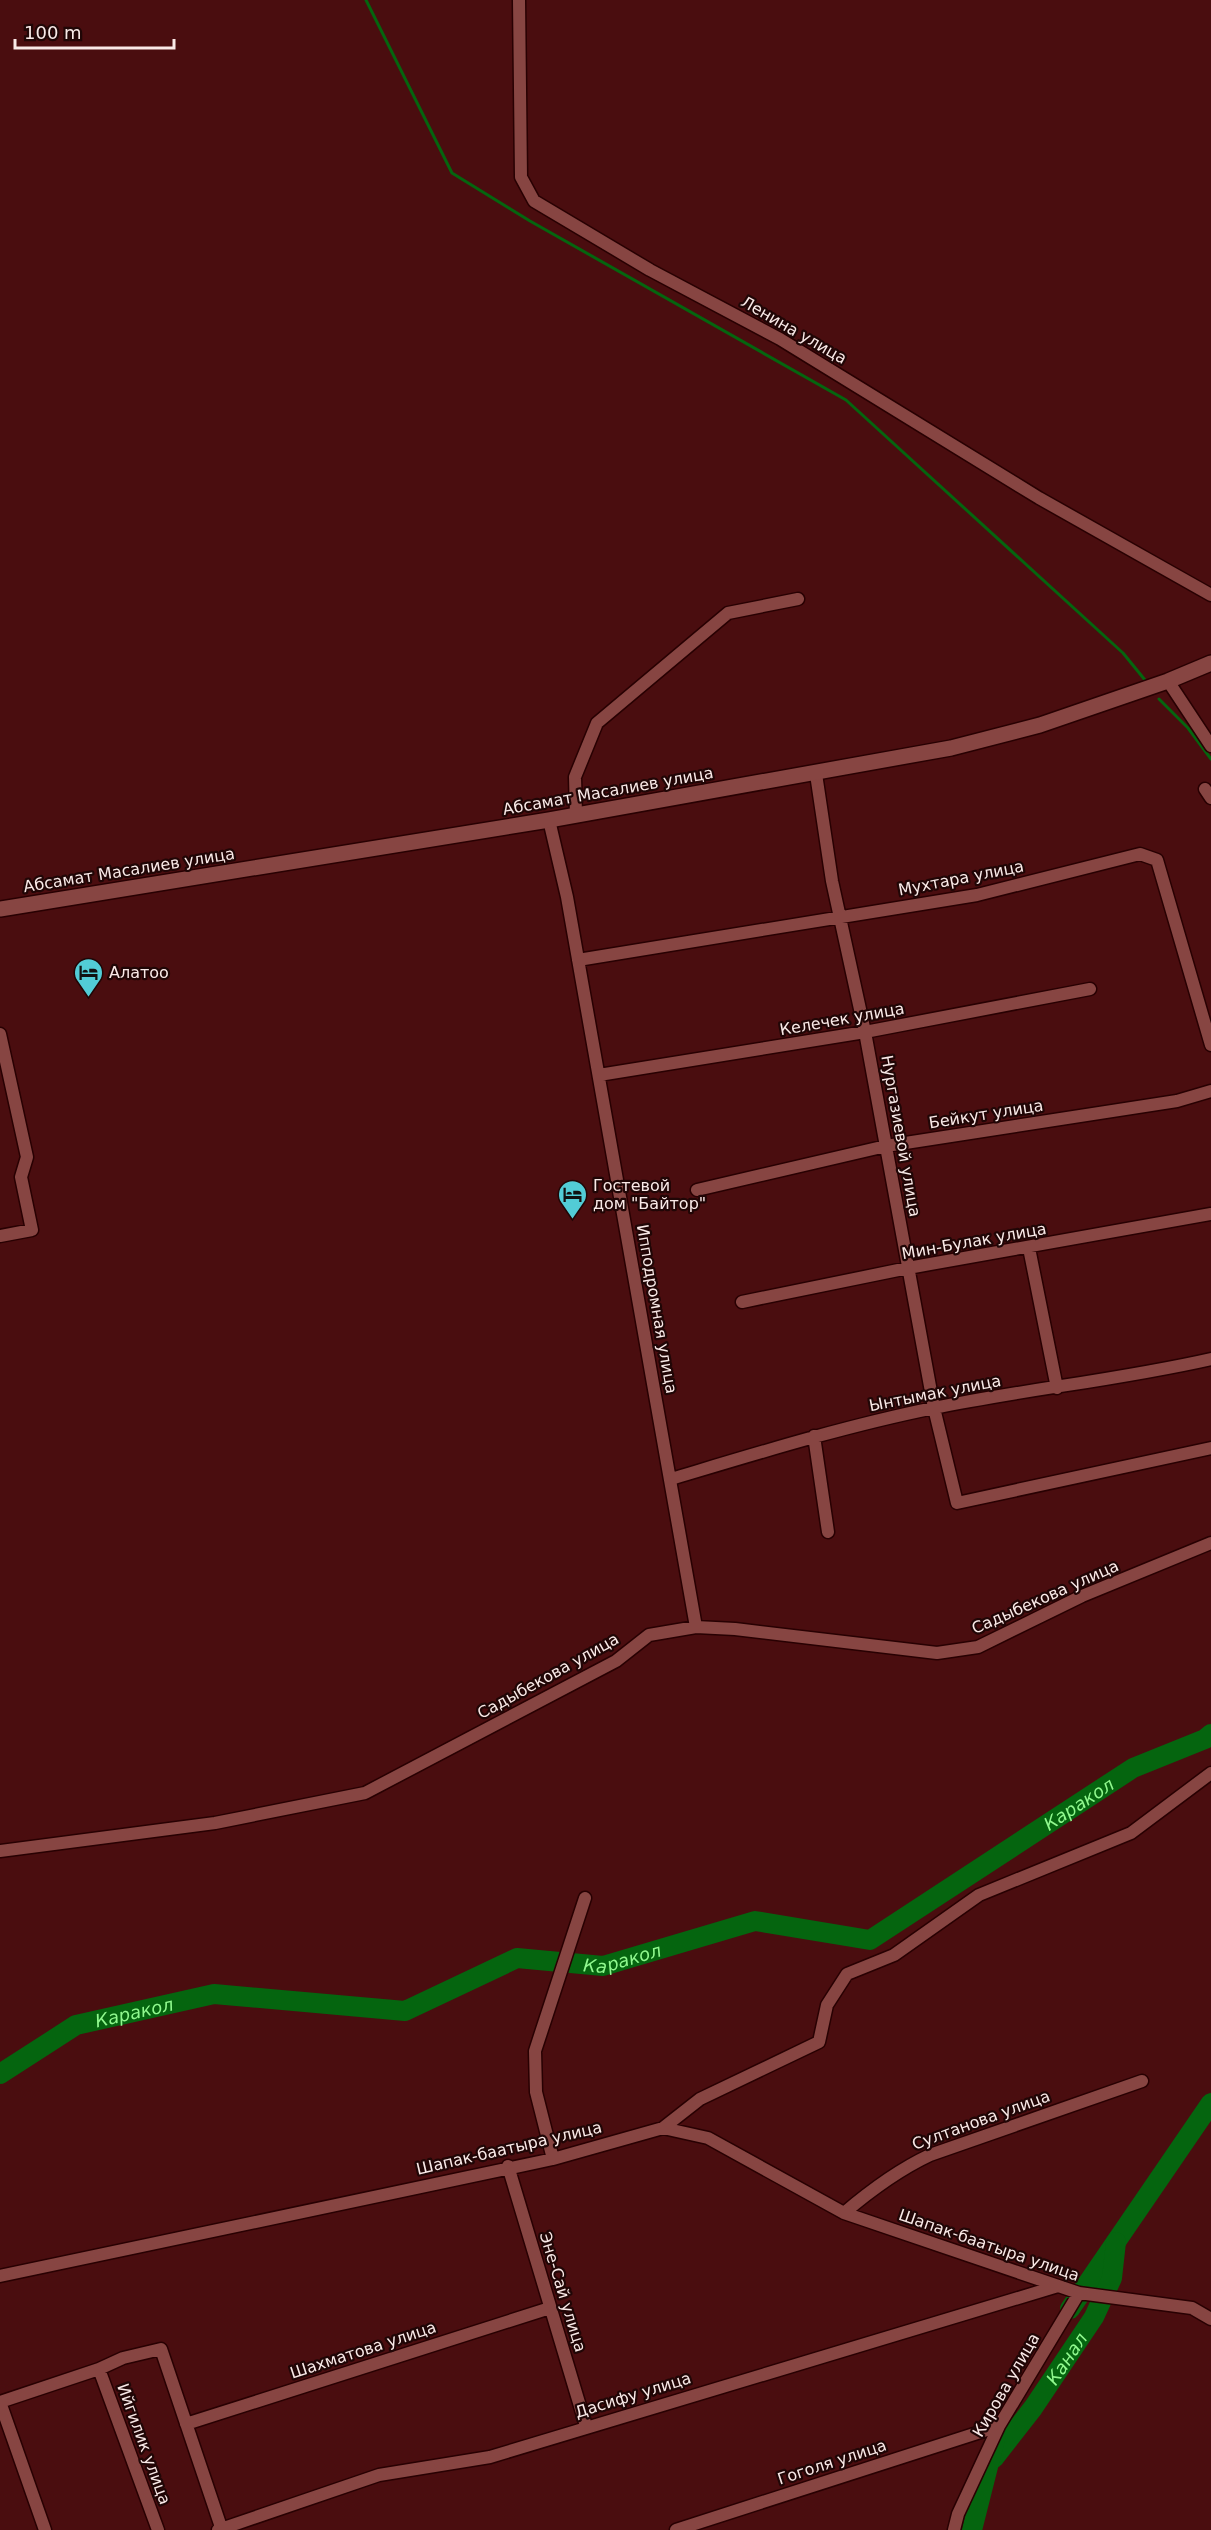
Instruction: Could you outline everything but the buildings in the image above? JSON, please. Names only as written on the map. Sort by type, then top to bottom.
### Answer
[{"type":"street","name":"Ленина улица","points":[[519,0],[521,177],[534,201],[650,270],[780,339],[1039,498],[1211,595]]},
{"type":"street","points":[[576,815],[575,777],[597,723],[728,613],[798,599]]},
{"type":"street","name":"Абсамат Масалиев улица","points":[[0,909],[549,820],[951,748],[1040,724],[1168,681],[1211,663]]},
{"type":"street","points":[[1168,681],[1211,746]]},
{"type":"street","name":"Нургазиевой улица","points":[[816,774],[832,881],[842,916],[865,1032],[934,1408],[957,1503],[1211,1448]]},
{"type":"street","name":"Ипподромная улица","points":[[549,820],[599,1075],[696,1627]]},
{"type":"street","name":"Мухтара улица","points":[[578,960],[977,895],[1140,854],[1156,860],[1191,969],[1211,1045]]},
{"type":"street","name":"Келечек улица","points":[[599,1075],[865,1032],[1090,989]]},
{"type":"street","points":[[0,1034],[27,1157],[21,1178],[32,1230],[0,1236]]},
{"type":"street","name":"Бейкут улица","points":[[697,1190],[886,1146],[1177,1101],[1211,1091]]},
{"type":"street","name":"Мин-Булак улица","points":[[742,1302],[908,1269],[1211,1214]]},
{"type":"street","points":[[1029,1248],[1058,1388]]},
{"type":"street","name":"Ынтымак улица","points":[[671,1479],[814,1436],[934,1408],[1058,1388],[1211,1359]]},
{"type":"street","points":[[814,1436],[828,1532]]},
{"type":"street","name":"Садыбекова улица","points":[[0,1851],[215,1823],[365,1793],[616,1661],[649,1635],[696,1627],[735,1629],[937,1653],[978,1647],[1082,1596],[1211,1543]]},
{"type":"street","points":[[663,2128],[700,2099],[819,2042],[827,2005],[847,1974],[894,1955],[979,1895],[1131,1833],[1211,1773]]},
{"type":"street","points":[[553,2159],[536,2092],[535,2051],[585,1898]]},
{"type":"street","name":"Султанова улица","points":[[844,2213],[905,2166],[930,2155],[1142,2081]]},
{"type":"street","name":"Шапак-баатыра улица","points":[[0,2276],[508,2166],[553,2159],[663,2128],[708,2138],[844,2213],[1079,2293],[1192,2308],[1211,2319]]},
{"type":"street","name":"Эне-Сай улица","points":[[508,2166],[586,2426]]},
{"type":"street","name":"Дасифу улица","points":[[221,2530],[379,2475],[490,2457],[586,2426],[1058,2286]]},
{"type":"street","name":"Кирова улица","points":[[954,2530],[958,2514],[999,2426],[1079,2293]]},
{"type":"street","name":"Шахматова улица","points":[[186,2424],[550,2308]]},
{"type":"street","points":[[45,2530],[0,2402],[99,2369],[123,2358],[161,2349],[221,2530]]},
{"type":"street","name":"Ийгилик улица","points":[[99,2369],[158,2530]]},
{"type":"street","name":"Гоголя улица","points":[[676,2530],[999,2426]]},
{"type":"waterway","points":[[366,0],[452,173],[530,221],[846,400],[1123,653],[1145,680]]},
{"type":"waterway","points":[[1159,699],[1188,728],[1211,759]]},
{"type":"waterway","name":"Каракол","points":[[0,2074],[76,2025],[214,1994],[405,2011],[517,1958],[603,1966],[755,1921],[870,1940],[1133,1768],[1205,1739],[1211,1734]]},
{"type":"waterway","name":"Канал","points":[[1070,2309],[1211,2103]]},
{"type":"waterway","name":"Канал","points":[[994,2458],[1033,2408],[1094,2317],[1112,2278],[1116,2242]]},
{"type":"waterway","name":"Канал","points":[[972,2530],[996,2435]]},
{"type":"place","name":"Алатоо","points":[[88,998]]},
{"type":"place","name":"Гостевой дом \"Байтор\"","points":[[572,1220]]}]
